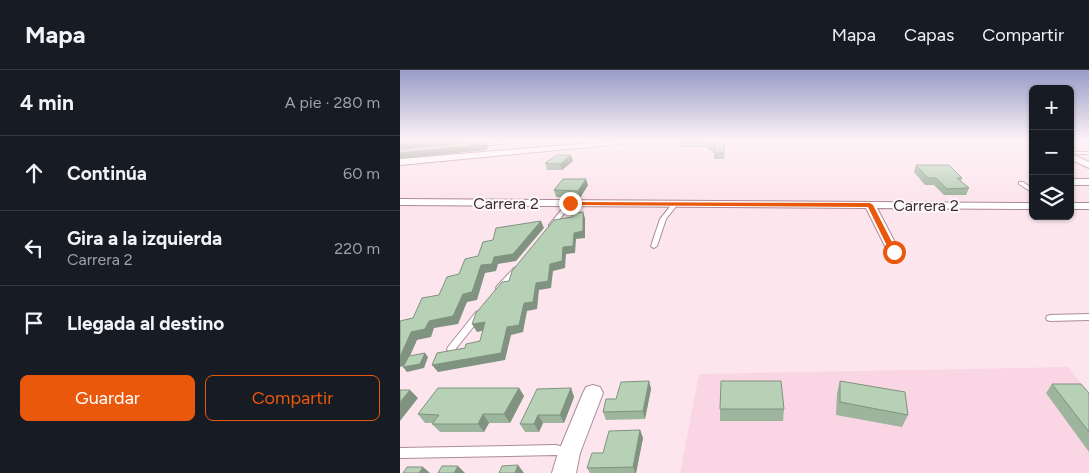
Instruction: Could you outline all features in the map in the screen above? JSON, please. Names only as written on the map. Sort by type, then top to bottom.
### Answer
[{"type":"street","points":[[400,162],[427,160]]},
{"type":"street","points":[[1074,182],[1089,182]]},
{"type":"street","name":"Carrera 2","points":[[400,202],[1029,206]]},
{"type":"street","points":[[870,205],[894,252]]},
{"type":"street","points":[[1074,206],[1089,206]]},
{"type":"street","points":[[567,463],[593,393]]},
{"type":"lane","points":[[1021,183],[1029,189]]},
{"type":"lane","points":[[545,234],[570,203]]},
{"type":"lane","points":[[654,246],[663,219],[675,204]]},
{"type":"lane","points":[[494,295],[520,264]]},
{"type":"lane","points":[[450,349],[482,310]]},
{"type":"lane","points":[[1050,318],[1089,317]]},
{"type":"lane","points":[[400,452],[556,450],[567,463]]},
{"type":"shaded area","points":[[1068,367],[1089,393],[1089,473],[680,473],[699,374]]},
{"type":"building","points":[[550,160],[565,160],[560,164],[545,163]]},
{"type":"building","points":[[916,165],[949,165],[962,178],[957,178],[969,188],[947,189],[936,178],[928,178]]},
{"type":"building","points":[[563,179],[586,179],[578,191],[554,190]]},
{"type":"building","points":[[583,212],[583,231],[574,233],[573,246],[563,247],[562,261],[550,264],[548,281],[536,283],[533,302],[524,303],[519,325],[507,327],[501,353],[432,365],[437,353],[465,348],[466,344],[480,341],[485,322],[472,324],[476,313],[502,282],[509,281],[512,271],[554,220],[572,217],[572,213]]},
{"type":"building","points":[[541,221],[513,254],[494,257],[492,264],[481,265],[472,292],[463,294],[453,316],[429,321],[425,329],[411,332],[400,357],[400,321],[413,318],[422,298],[439,295],[447,277],[459,274],[465,259],[478,256],[483,242],[493,240],[496,228]]},
{"type":"building","points":[[425,353],[420,364],[403,367],[409,356]]},
{"type":"building","points":[[649,381],[643,411],[603,412],[606,399],[616,399],[621,382]]},
{"type":"building","points":[[721,381],[781,381],[784,409],[720,409]]},
{"type":"building","points":[[840,381],[905,392],[908,415],[840,402]]},
{"type":"building","points":[[1052,384],[1081,384],[1089,393],[1089,432]]},
{"type":"building","points":[[438,388],[519,388],[504,414],[483,414],[478,424],[432,424],[439,415],[418,414]]},
{"type":"building","points":[[571,388],[560,415],[538,415],[534,424],[520,424],[537,389]]},
{"type":"building","points":[[400,390],[410,390],[400,402]]},
{"type":"building","points":[[640,430],[633,467],[587,468],[592,453],[603,453],[609,431]]},
{"type":"building","points":[[518,465],[515,473],[499,473],[502,466]]},
{"type":"building","points":[[442,466],[458,466],[454,473],[438,473]]},
{"type":"building","points":[[407,467],[423,467],[419,473],[403,473]]},
{"type":"route","points":[[570,203],[870,205],[894,252]]}]
